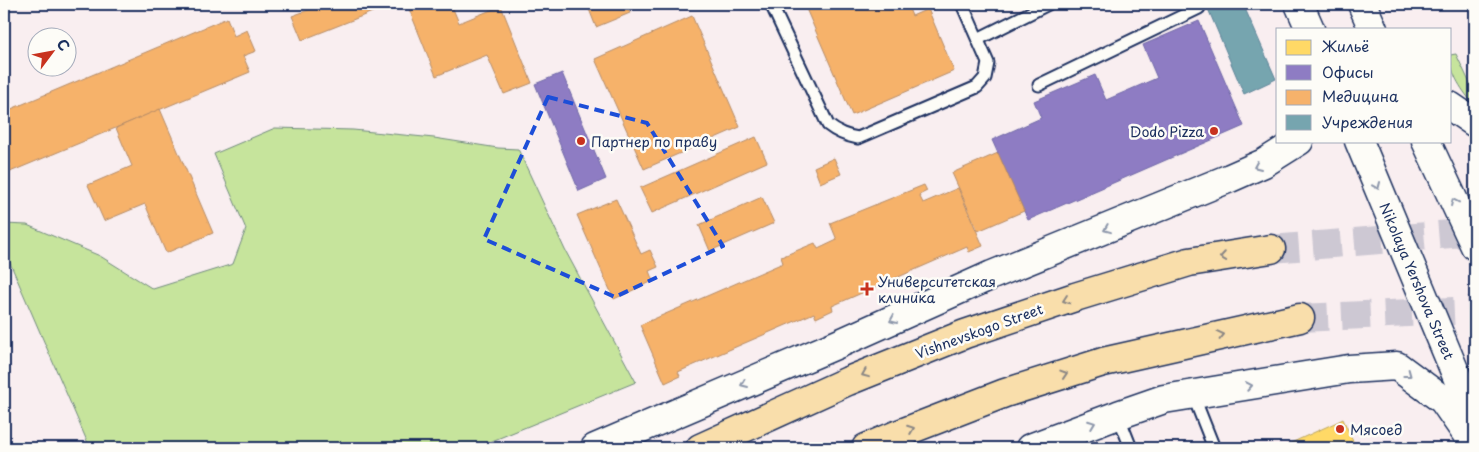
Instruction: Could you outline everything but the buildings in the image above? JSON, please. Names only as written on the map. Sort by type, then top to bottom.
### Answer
[{"type":"main road","points":[[1299,4],[1310,28]]},
{"type":"main road","points":[[1362,4],[1373,28]]},
{"type":"main road","points":[[1452,107],[1475,122]]},
{"type":"main road","points":[[595,448],[838,344],[992,275],[1230,178],[1264,163],[1297,142]]},
{"type":"main road","name":"Nikolaya Yershova Street","points":[[1359,142],[1475,420]]},
{"type":"main road","points":[[1426,142],[1475,246]]},
{"type":"main road","name":"Vishnevskogo Street","points":[[700,448],[848,381],[965,334],[1075,297],[1189,262],[1271,249]]},
{"type":"main road","points":[[866,448],[1005,393],[1103,362],[1300,318]]},
{"type":"main road","points":[[1030,448],[1118,414],[1164,399],[1193,396],[1349,369],[1397,366],[1443,400],[1475,446]]},
{"type":"lane","points":[[771,4],[828,126],[836,132],[858,138],[977,87],[985,78],[988,63],[962,4]]},
{"type":"lane","points":[[978,39],[1048,4]]},
{"type":"lane","points":[[1039,85],[1199,8]]},
{"type":"lane","points":[[1193,396],[1214,448]]},
{"type":"lane","points":[[1118,414],[1131,448]]},
{"type":"highlighted area","points":[[548,97],[647,123],[723,246],[615,297],[484,239]]},
{"type":"green space","points":[[1456,54],[1475,94],[1475,106],[1455,76],[1452,69],[1452,55]]},
{"type":"green space","points":[[275,128],[353,130],[518,149],[565,250],[636,382],[475,448],[90,448],[4,249],[4,224],[27,225],[100,256],[153,289],[233,264],[246,229],[214,154]]},
{"type":"tunnel","points":[[1271,249],[1475,232]]},
{"type":"tunnel","points":[[1300,318],[1475,310]]},
{"type":"place","name":"Dodo Pizza","points":[[1214,131]]},
{"type":"place","name":"Партнер по праву","points":[[581,141]]},
{"type":"place","name":"Университетская клиника","points":[[867,289]]},
{"type":"place","name":"Мясоед","points":[[1340,429]]}]
